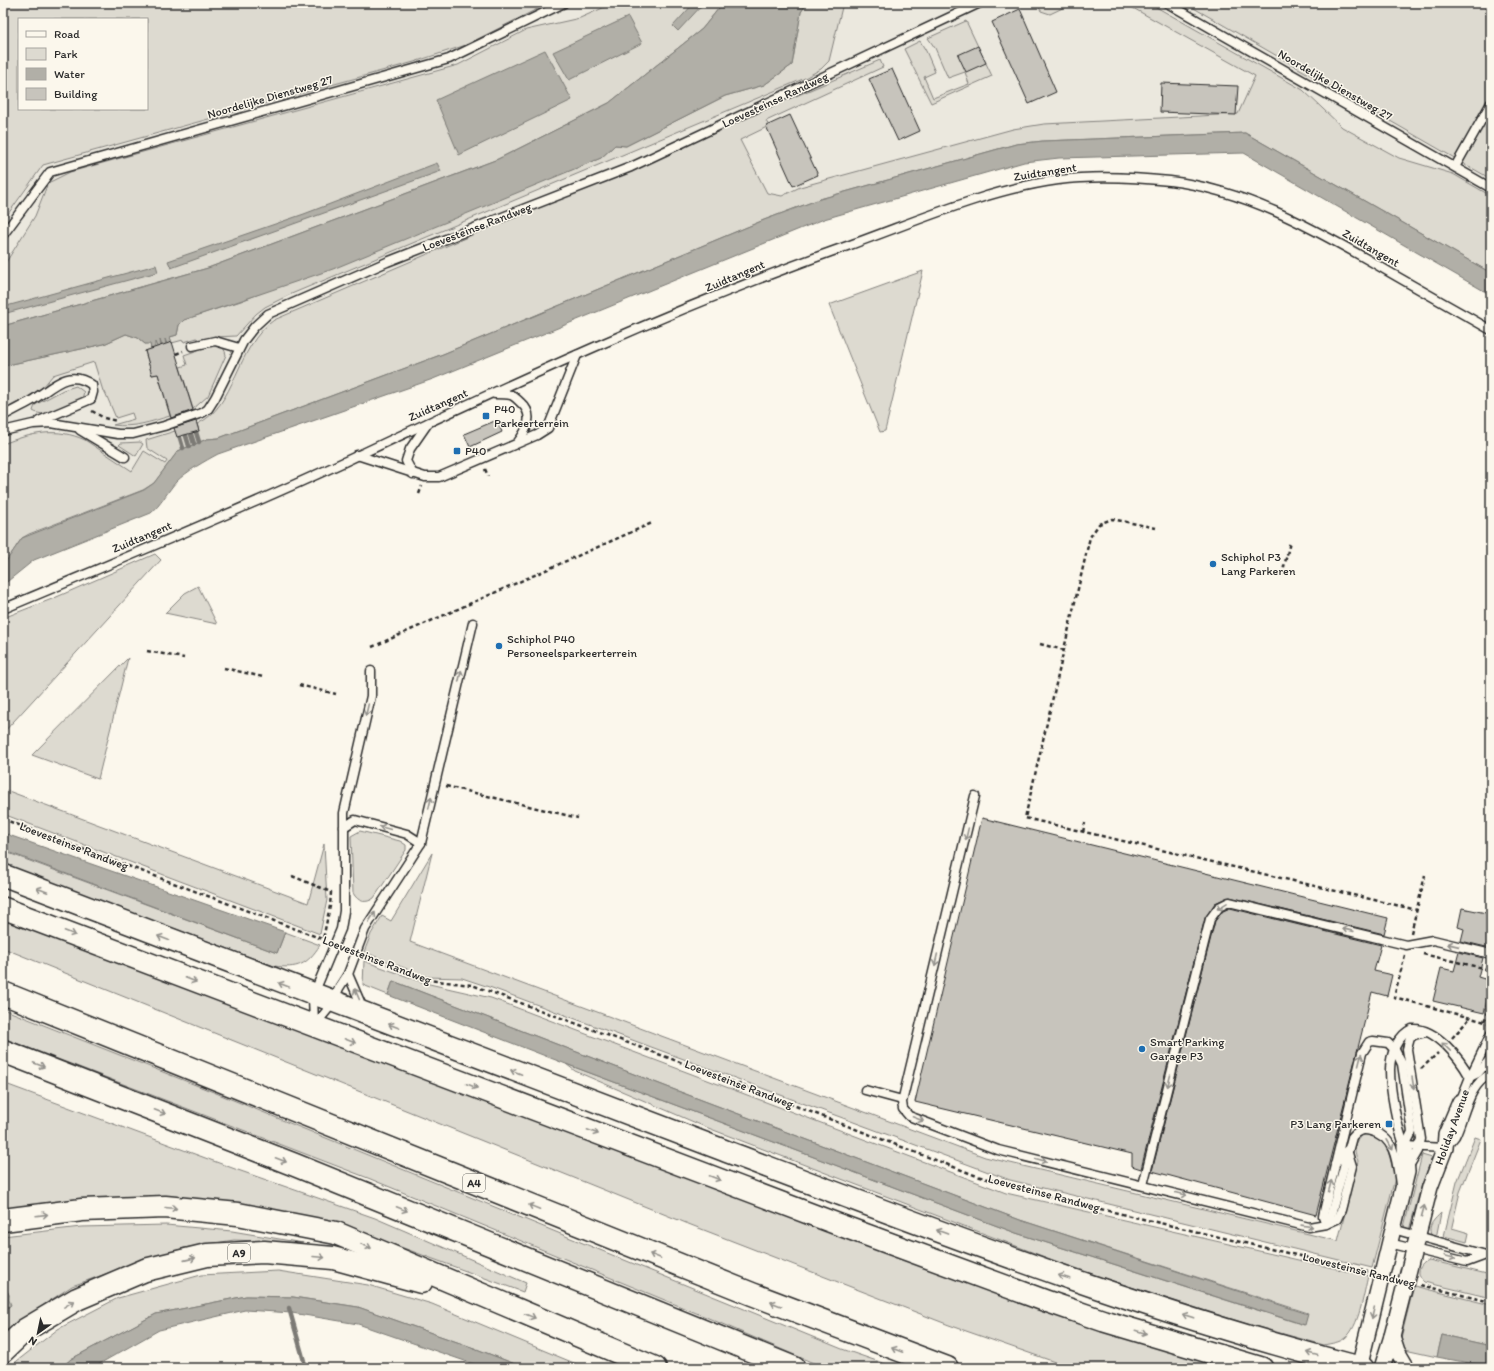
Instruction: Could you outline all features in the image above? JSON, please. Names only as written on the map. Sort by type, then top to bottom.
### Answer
[{"type":"highway","name":"A4","points":[[3,993],[752,1294],[947,1368]]},
{"type":"highway","points":[[3,1051],[295,1165],[794,1368]]},
{"type":"highway","points":[[3,1220],[82,1210],[166,1207],[238,1214],[336,1233],[655,1368]]},
{"type":"highway","name":"A9","points":[[3,1351],[25,1330],[77,1299],[145,1270],[207,1255],[264,1252],[333,1258],[494,1301]]},
{"type":"street","points":[[3,876],[313,996],[846,1197],[1053,1273],[1258,1339],[1360,1368],[1412,1146]]},
{"type":"street","points":[[3,908],[314,1027],[1046,1301],[1104,1321],[1262,1368]]},
{"type":"street","name":"Holiday Avenue","points":[[1392,1336],[1430,1187],[1445,1148],[1446,1135],[1460,1102]]},
{"type":"street","points":[[1382,1368],[1392,1336]]},
{"type":"street","points":[[1392,1336],[1397,1351],[1407,1368]]},
{"type":"lane","name":"Noordelijke Dienstweg 27","points":[[3,235],[50,172],[449,59],[564,3]]},
{"type":"lane","name":"Loevesteinse Randweg","points":[[3,431],[33,424],[51,423],[118,434],[148,431],[195,416],[204,412],[211,405],[239,348],[255,326],[268,314],[387,262],[631,167],[980,3]]},
{"type":"lane","name":"Noordelijke Dienstweg 27","points":[[1167,3],[1491,188]]},
{"type":"lane","points":[[1455,168],[1491,103]]},
{"type":"lane","name":"Zuidtangent","points":[[3,609],[208,522],[428,422],[494,394],[577,355],[784,268],[998,192],[1056,180],[1103,176],[1174,182],[1208,188],[1277,212],[1314,229],[1491,330]]},
{"type":"lane","points":[[192,346],[215,341],[239,348]]},
{"type":"lane","points":[[357,455],[413,474],[425,477],[439,477],[517,443],[548,428],[577,355]]},
{"type":"lane","points":[[3,416],[31,401],[62,380],[73,377],[85,380],[92,385],[93,392],[91,399],[33,424]]},
{"type":"lane","points":[[494,394],[512,396],[525,407],[528,413],[529,422],[526,432],[517,443]]},
{"type":"lane","points":[[413,474],[406,461],[408,455],[428,422]]},
{"type":"lane","points":[[51,423],[80,430],[125,457]]},
{"type":"lane","points":[[314,1027],[334,1003],[339,988],[348,974],[365,929],[421,843],[473,623]]},
{"type":"lane","points":[[314,1027],[313,996],[336,944],[341,929],[344,911],[344,813],[371,696],[371,671]]},
{"type":"lane","points":[[975,796],[902,1100],[902,1109],[909,1116],[998,1150],[1309,1227],[1326,1224],[1337,1220],[1352,1166],[1347,1150]]},
{"type":"lane","points":[[344,827],[355,820],[407,834],[421,843]]},
{"type":"lane","points":[[1143,1185],[1210,919],[1219,907],[1229,902],[1407,947],[1433,940],[1491,954]]},
{"type":"lane","points":[[348,974],[349,980],[366,1015]]},
{"type":"lane","points":[[1429,1031],[1418,1028],[1406,1031],[1399,1038],[1390,1069],[1399,1133],[1412,1146],[1445,1148],[1454,1137],[1474,1089],[1483,1078],[1491,1074]]},
{"type":"lane","points":[[1412,1146],[1421,1139],[1407,1049],[1410,1038],[1414,1035],[1429,1031]]},
{"type":"lane","name":"Holiday Avenue","points":[[1429,1031],[1462,1062],[1470,1077],[1460,1102]]},
{"type":"lane","points":[[1470,1077],[1491,1034]]},
{"type":"lane","points":[[1326,1224],[1324,1211],[1335,1164],[1363,1048],[1369,1042],[1374,1041],[1388,1043],[1395,1050],[1402,1064],[1412,1132],[1412,1146]]},
{"type":"lane","points":[[1470,1077],[1478,1073],[1491,1058]]},
{"type":"lane","points":[[865,1090],[902,1100]]},
{"type":"lane","points":[[1335,1164],[1347,1150],[1352,1137],[1360,1130],[1382,1135],[1388,1140],[1393,1149],[1402,1193]]},
{"type":"lane","points":[[1391,1236],[1415,1242],[1467,1262],[1486,1255],[1415,1242],[1391,1236]]},
{"type":"path","points":[[85,402],[97,415],[117,420]]},
{"type":"path","points":[[1156,528],[1112,519],[1099,524],[1090,537],[1025,818],[1417,910]]},
{"type":"path","points":[[372,648],[652,523]]},
{"type":"path","points":[[1282,575],[1290,542]]},
{"type":"path","points":[[1040,644],[1064,650]]},
{"type":"path","points":[[147,651],[184,658]]},
{"type":"path","points":[[224,668],[263,677]]},
{"type":"path","points":[[299,685],[336,694]]},
{"type":"path","points":[[435,783],[578,818]]},
{"type":"path","name":"Loevesteinse Randweg","points":[[3,819],[336,944]]},
{"type":"path","points":[[1083,832],[1085,823]]},
{"type":"path","points":[[292,876],[330,892],[330,906],[323,939]]},
{"type":"path","points":[[1425,876],[1394,997],[1491,1024]]},
{"type":"path","points":[[1407,947],[1491,970]]},
{"type":"path","name":"Loevesteinse Randweg","points":[[356,952],[428,980],[472,985],[723,1078],[977,1176],[1058,1199],[1382,1275]]},
{"type":"path","points":[[1484,1021],[1491,1006]]},
{"type":"path","points":[[1411,1071],[1423,1068],[1445,1046],[1470,1017]]},
{"type":"path","name":"Loevesteinse Randweg","points":[[1405,1281],[1491,1302]]},
{"type":"shaded area","points":[[3,3],[1491,3],[1491,274],[1245,133],[1022,140],[766,211],[400,370],[176,447],[152,480],[3,555]]},
{"type":"green space","points":[[3,3],[549,3],[466,45],[414,62],[43,165],[3,221]]},
{"type":"green space","points":[[614,3],[723,3],[702,29],[609,103],[498,159],[208,268],[3,326],[3,267],[35,216],[48,183],[70,172],[458,65],[526,30],[580,18]]},
{"type":"green space","points":[[807,3],[843,3],[829,61],[821,69],[803,79],[289,295],[265,307],[256,314],[236,336],[216,337],[198,341],[197,338],[184,342],[183,340],[172,343],[170,337],[177,335],[179,325],[183,320],[241,301],[601,158],[615,145],[626,146],[725,96],[764,85],[792,65],[801,12]]},
{"type":"green space","points":[[1037,3],[1073,3],[1050,14],[1041,11]]},
{"type":"green space","points":[[1124,3],[1149,3],[1303,90],[1342,127],[1399,158],[1453,174],[1491,196],[1491,273],[1245,133],[1043,141],[1016,144],[820,199],[764,220],[443,354],[219,438],[207,439],[178,451],[154,483],[143,490],[29,534],[22,538],[3,566],[3,444],[34,434],[64,434],[85,440],[132,471],[144,451],[165,464],[167,461],[147,448],[146,440],[175,431],[178,437],[159,373],[163,372],[183,436],[164,372],[168,371],[188,434],[169,370],[173,369],[194,432],[175,369],[179,367],[199,431],[197,424],[210,416],[220,404],[251,345],[261,332],[274,320],[880,60],[883,67],[766,121],[769,126],[740,140],[767,193],[782,196],[800,187],[1013,129],[1044,124],[1238,114],[1255,76]]},
{"type":"green space","points":[[1185,3],[1491,3],[1491,179]]},
{"type":"green space","points":[[966,21],[992,76],[931,103],[904,49],[920,41],[926,51],[935,72],[924,77],[933,98],[969,84],[965,72],[948,78],[935,48],[928,38]]},
{"type":"green space","points":[[923,271],[885,431],[880,432],[829,305]]},
{"type":"green space","points":[[126,334],[138,338],[145,344],[150,343],[151,349],[145,351],[152,375],[158,374],[170,416],[135,425],[113,425],[134,419],[132,413],[116,418],[105,392],[103,391],[94,362],[53,375],[44,386],[33,394],[3,410],[3,366],[104,344]]},
{"type":"green space","points":[[207,344],[222,347],[226,355],[208,396],[193,409],[180,367],[187,365],[184,355],[201,349],[201,347]]},
{"type":"green space","points":[[76,386],[84,392],[82,399],[45,414],[33,411],[35,405],[63,390]]},
{"type":"green space","points":[[140,442],[143,444],[136,456],[119,445],[121,443]]},
{"type":"green space","points":[[155,554],[161,560],[3,733],[3,662],[7,643],[3,642],[3,618],[52,599]]},
{"type":"green space","points":[[198,586],[217,624],[165,613],[185,593]]},
{"type":"green space","points":[[128,658],[98,779],[32,755]]},
{"type":"green space","points":[[3,789],[308,903],[324,844],[327,900],[320,934],[3,814]]},
{"type":"green space","points":[[360,831],[400,841],[406,845],[406,850],[374,898],[368,901],[360,900],[353,893],[351,836]]},
{"type":"green space","points":[[3,851],[277,953],[285,932],[320,945],[311,957],[301,964],[289,967],[274,966],[3,864]]},
{"type":"green space","points":[[432,853],[410,942],[985,1157],[1338,1241],[1358,1161],[1355,1152],[1355,1144],[1359,1138],[1367,1134],[1378,1137],[1387,1146],[1395,1178],[1372,1268],[1010,1180],[492,988],[462,978],[427,977],[364,952],[371,934],[382,916],[391,921]]},
{"type":"green space","points":[[3,915],[1089,1326],[1222,1368],[1072,1368],[949,1325],[691,1225],[3,948]]},
{"type":"green space","points":[[364,961],[425,983],[491,998],[1006,1193],[1368,1276],[1363,1300],[1357,1318],[1350,1333],[1343,1340],[1324,1345],[1247,1324],[1084,1272],[703,1126],[575,1071],[566,1064],[1016,1233],[1304,1325],[1308,1313],[1020,1220],[675,1090],[393,981],[388,995],[363,985]]},
{"type":"green space","points":[[3,1009],[216,1093],[842,1349],[897,1368],[825,1368],[706,1317],[368,1178],[3,1038]]},
{"type":"green space","points":[[3,1083],[235,1169],[375,1218],[526,1283],[523,1292],[368,1235],[319,1221],[3,1212]]},
{"type":"green space","points":[[1475,1137],[1481,1139],[1460,1192],[1452,1226],[1452,1228],[1469,1233],[1467,1242],[1444,1236],[1457,1182]]},
{"type":"green space","points":[[1422,1155],[1432,1158],[1421,1187],[1409,1230],[1404,1227]]},
{"type":"green space","points":[[1441,1213],[1436,1238],[1431,1235],[1430,1228],[1432,1222]]},
{"type":"green space","points":[[166,1225],[232,1231],[303,1243],[234,1240],[184,1248],[139,1262],[72,1286],[21,1320],[3,1336],[3,1307],[6,1309],[9,1295],[3,1282],[3,1236],[81,1227]]},
{"type":"green space","points":[[1429,1260],[1491,1275],[1491,1298],[1424,1282],[1421,1279],[1419,1270],[1423,1264]]},
{"type":"green space","points":[[278,1271],[368,1285],[432,1304],[586,1368],[525,1368],[474,1348],[358,1307],[293,1297],[246,1296],[156,1314],[71,1359],[61,1368],[8,1368],[58,1329],[118,1298],[201,1275]]},
{"type":"green space","points":[[1414,1286],[1491,1305],[1491,1346],[1442,1335],[1437,1357],[1405,1350],[1401,1338]]},
{"type":"water","points":[[694,3],[704,3],[678,31],[673,26]]},
{"type":"water","points":[[723,3],[807,3],[801,12],[792,65],[764,85],[725,96],[626,146],[615,145],[601,158],[333,269],[184,320],[179,325],[177,335],[170,337],[172,343],[167,344],[165,339],[166,345],[162,346],[160,340],[161,346],[157,347],[155,342],[155,348],[151,349],[150,344],[145,344],[138,338],[126,334],[104,344],[3,366],[3,326],[208,268],[498,159],[609,103],[702,29]]},
{"type":"water","points":[[628,17],[642,43],[569,80],[553,52]]},
{"type":"water","points":[[545,50],[572,100],[459,155],[436,100]]},
{"type":"water","points":[[1245,133],[1491,273],[1491,295],[1244,153],[1059,158],[1024,162],[824,219],[433,379],[218,454],[196,466],[180,478],[151,513],[34,560],[3,585],[3,566],[22,538],[144,490],[154,483],[178,451],[207,439],[219,438],[443,354],[764,220],[820,199],[1016,144],[1043,141]]},
{"type":"water","points":[[437,163],[441,171],[171,268],[168,261],[304,214]]},
{"type":"water","points":[[156,265],[158,272],[3,314],[3,307]]},
{"type":"water","points":[[3,833],[285,932],[277,953],[3,850]]},
{"type":"water","points":[[393,981],[675,1090],[1020,1220],[1308,1314],[1305,1325],[1016,1233],[566,1064],[388,995]]},
{"type":"water","points":[[3,1282],[9,1295],[11,1305],[6,1309],[3,1307]]},
{"type":"water","points":[[246,1296],[293,1297],[358,1307],[474,1348],[525,1368],[485,1368],[358,1324],[292,1313],[245,1310],[159,1330],[92,1368],[61,1368],[71,1359],[156,1314]]},
{"type":"water","points":[[1442,1335],[1491,1346],[1491,1367],[1437,1357]]},
{"type":"building","points":[[1020,9],[1056,92],[1029,104],[992,22]]},
{"type":"building","points":[[978,46],[986,63],[966,72],[958,55]]},
{"type":"building","points":[[892,69],[920,131],[898,141],[869,79]]},
{"type":"building","points":[[1161,83],[1238,86],[1236,115],[1160,112]]},
{"type":"building","points":[[790,115],[818,175],[793,186],[766,126]]},
{"type":"building","points":[[172,342],[193,410],[171,418],[158,374],[152,375],[145,351]]},
{"type":"building","points":[[497,420],[502,432],[470,447],[464,434]]},
{"type":"building","points":[[196,421],[199,431],[177,437],[174,428]]},
{"type":"building","points":[[982,818],[1388,918],[1384,934],[1230,897],[1215,903],[1205,918],[1141,1169],[1132,1166],[1132,1154],[915,1102]]},
{"type":"building","points":[[1230,908],[1381,945],[1374,971],[1392,975],[1387,996],[1372,992],[1316,1215],[1152,1171],[1215,921],[1223,911]]},
{"type":"building","points":[[1462,908],[1491,914],[1491,933],[1486,947],[1461,941],[1464,929],[1458,927]]},
{"type":"building","points":[[1459,952],[1483,958],[1478,977],[1491,981],[1484,1013],[1433,1001],[1441,968],[1454,971]]},
{"type":"waterway","points":[[188,406],[199,442]]},
{"type":"waterway","points":[[183,408],[194,444]]},
{"type":"waterway","points":[[178,409],[189,446]]},
{"type":"waterway","points":[[172,411],[183,448]]},
{"type":"waterway","points":[[289,1308],[306,1368]]},
{"type":"place","name":"P40 Parkeerterrein","points":[[486,416]]},
{"type":"place","name":"P40","points":[[457,451]]},
{"type":"place","name":"Schiphol P3 Lang Parkeren","points":[[1213,564]]},
{"type":"place","name":"Schiphol P40 Personeelsparkeerterrein","points":[[499,646]]},
{"type":"place","name":"Smart Parking Garage P3","points":[[1142,1049]]},
{"type":"place","name":"P3 Lang Parkeren","points":[[1389,1124]]}]
